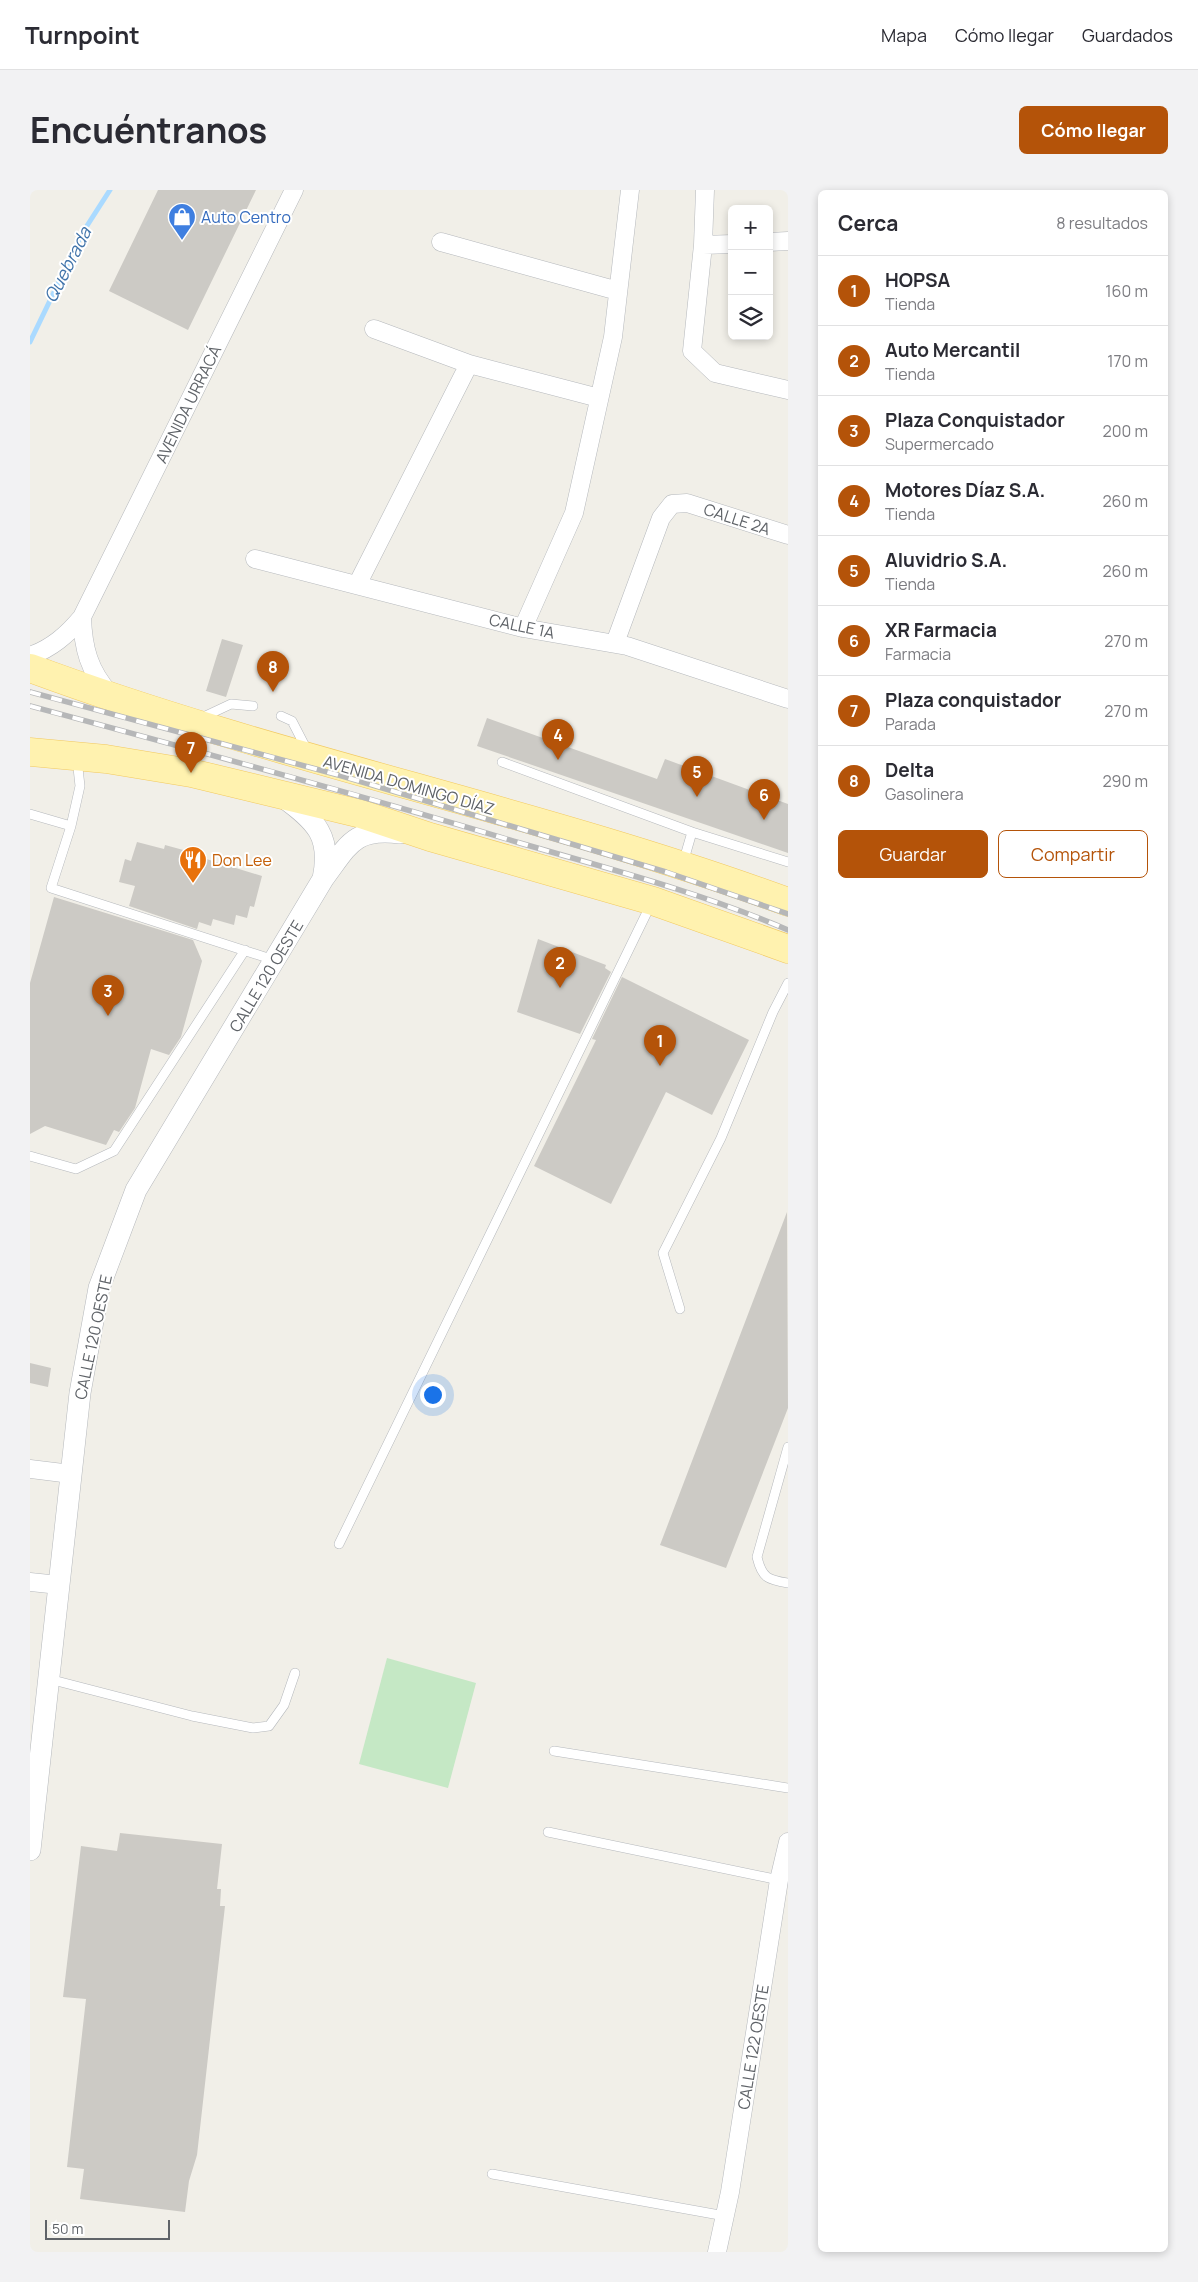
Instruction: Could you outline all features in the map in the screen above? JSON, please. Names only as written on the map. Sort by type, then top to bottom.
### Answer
[{"type":"main road","name":"AVENIDA DOMINGO DÍAZ","points":[[30,668],[114,699],[624,847],[788,902]]},
{"type":"main road","points":[[30,752],[77,756],[191,773],[278,792],[362,814],[430,838],[653,901],[788,949]]},
{"type":"street","name":"AVENIDA URRACÁ","points":[[30,656],[51,646],[68,634],[82,617],[294,190]]},
{"type":"street","points":[[523,628],[574,513],[613,337],[630,190]]},
{"type":"street","points":[[704,190],[703,245],[692,350],[715,373],[788,390]]},
{"type":"street","points":[[773,242],[788,241]]},
{"type":"street","points":[[441,242],[618,291]]},
{"type":"street","points":[[703,245],[728,244]]},
{"type":"street","points":[[374,329],[469,364],[599,398]]},
{"type":"street","points":[[357,586],[469,364]]},
{"type":"street","name":"CALLE 2A","points":[[615,643],[661,518],[672,504],[686,503],[788,535]]},
{"type":"street","name":"CALLE 1A","points":[[255,559],[523,628],[615,643],[788,699]]},
{"type":"street","name":"AVENIDA URRACÁ","points":[[82,617],[83,640],[88,662],[99,682],[114,699]]},
{"type":"street","name":"CALLE 120 OESTE","points":[[278,792],[303,812],[318,830],[324,844],[327,860],[323,879]]},
{"type":"street","name":"CALLE 120 OESTE","points":[[30,1850],[37,1725],[49,1679],[80,1393],[100,1288],[136,1190],[323,879],[350,843],[364,834],[377,831],[430,838]]},
{"type":"street","points":[[755,890],[788,891]]},
{"type":"street","points":[[30,1469],[71,1474]]},
{"type":"street","points":[[30,1582],[59,1585]]},
{"type":"street","name":"CALLE 122 OESTE","points":[[717,2252],[725,2216],[779,1880],[788,1842]]},
{"type":"lane","points":[[192,722],[231,704],[253,706]]},
{"type":"lane","points":[[281,716],[292,721],[311,757]]},
{"type":"lane","points":[[77,756],[80,786],[71,826],[51,888],[276,960]]},
{"type":"lane","points":[[502,762],[692,832],[788,862]]},
{"type":"lane","points":[[30,814],[71,826]]},
{"type":"lane","points":[[682,866],[692,832]]},
{"type":"lane","points":[[340,1544],[653,901]]},
{"type":"lane","points":[[30,1156],[76,1169],[114,1151],[245,950]]},
{"type":"lane","points":[[680,1309],[663,1253],[721,1138],[773,1012],[788,983]]},
{"type":"lane","points":[[788,1447],[757,1557],[760,1570],[770,1580],[788,1583]]},
{"type":"lane","points":[[49,1679],[192,1716],[253,1728],[269,1726],[284,1705],[295,1673]]},
{"type":"lane","points":[[554,1751],[788,1788]]},
{"type":"lane","points":[[548,1832],[779,1880]]},
{"type":"lane","points":[[492,2174],[725,2216]]},
{"type":"green space","points":[[387,1658],[476,1683],[448,1788],[359,1764]]},
{"type":"building","name":"Auto Centro","points":[[158,190],[256,190],[188,330],[109,291]]},
{"type":"building","points":[[222,639],[243,645],[226,697],[206,691]]},
{"type":"building","points":[[487,718],[657,779],[665,759],[788,804],[788,853],[477,746]]},
{"type":"building","name":"Don Lee","points":[[137,842],[164,849],[165,845],[262,876],[254,907],[250,906],[247,918],[236,915],[234,925],[213,919],[211,926],[199,922],[197,929],[129,906],[135,886],[119,882],[125,859],[131,861]]},
{"type":"building","points":[[54,897],[193,940],[202,961],[181,1037],[169,1055],[151,1049],[135,1108],[119,1132],[114,1130],[106,1145],[45,1126],[30,1134],[30,983]]},
{"type":"building","points":[[538,939],[606,965],[605,968],[611,972],[580,1034],[517,1012]]},
{"type":"building","points":[[622,977],[749,1040],[712,1115],[666,1092],[611,1204],[534,1166],[596,1040],[592,1039]]},
{"type":"building","points":[[787,1212],[788,1408],[726,1568],[660,1545]]},
{"type":"building","points":[[30,1363],[51,1368],[48,1387],[30,1383]]},
{"type":"building","points":[[120,1833],[222,1844],[217,1889],[221,1889],[220,1906],[225,1906],[197,2155],[189,2181],[185,2212],[80,2199],[84,2169],[67,2167],[86,1999],[63,1997],[81,1846],[117,1851]]},
{"type":"waterway","name":"Quebrada","points":[[30,342],[83,232],[110,190]]},
{"type":"railway","points":[[30,692],[342,776],[666,872],[788,914]]},
{"type":"railway","points":[[30,706],[337,790],[622,872],[722,904],[788,930]]},
{"type":"place","name":"Auto Centro","points":[[182,241]]},
{"type":"place","name":"Delta","points":[[273,692]]},
{"type":"place","name":"Motores Díaz S.A.","points":[[558,760]]},
{"type":"place","name":"Plaza conquistador","points":[[191,773]]},
{"type":"place","name":"Aluvidrio S.A.","points":[[697,797]]},
{"type":"place","name":"XR Farmacia","points":[[764,820]]},
{"type":"place","name":"Don Lee","points":[[193,884]]},
{"type":"place","name":"Auto Mercantil","points":[[560,988]]},
{"type":"place","name":"Plaza Conquistador","points":[[108,1016]]},
{"type":"place","name":"HOPSA","points":[[660,1066]]}]
